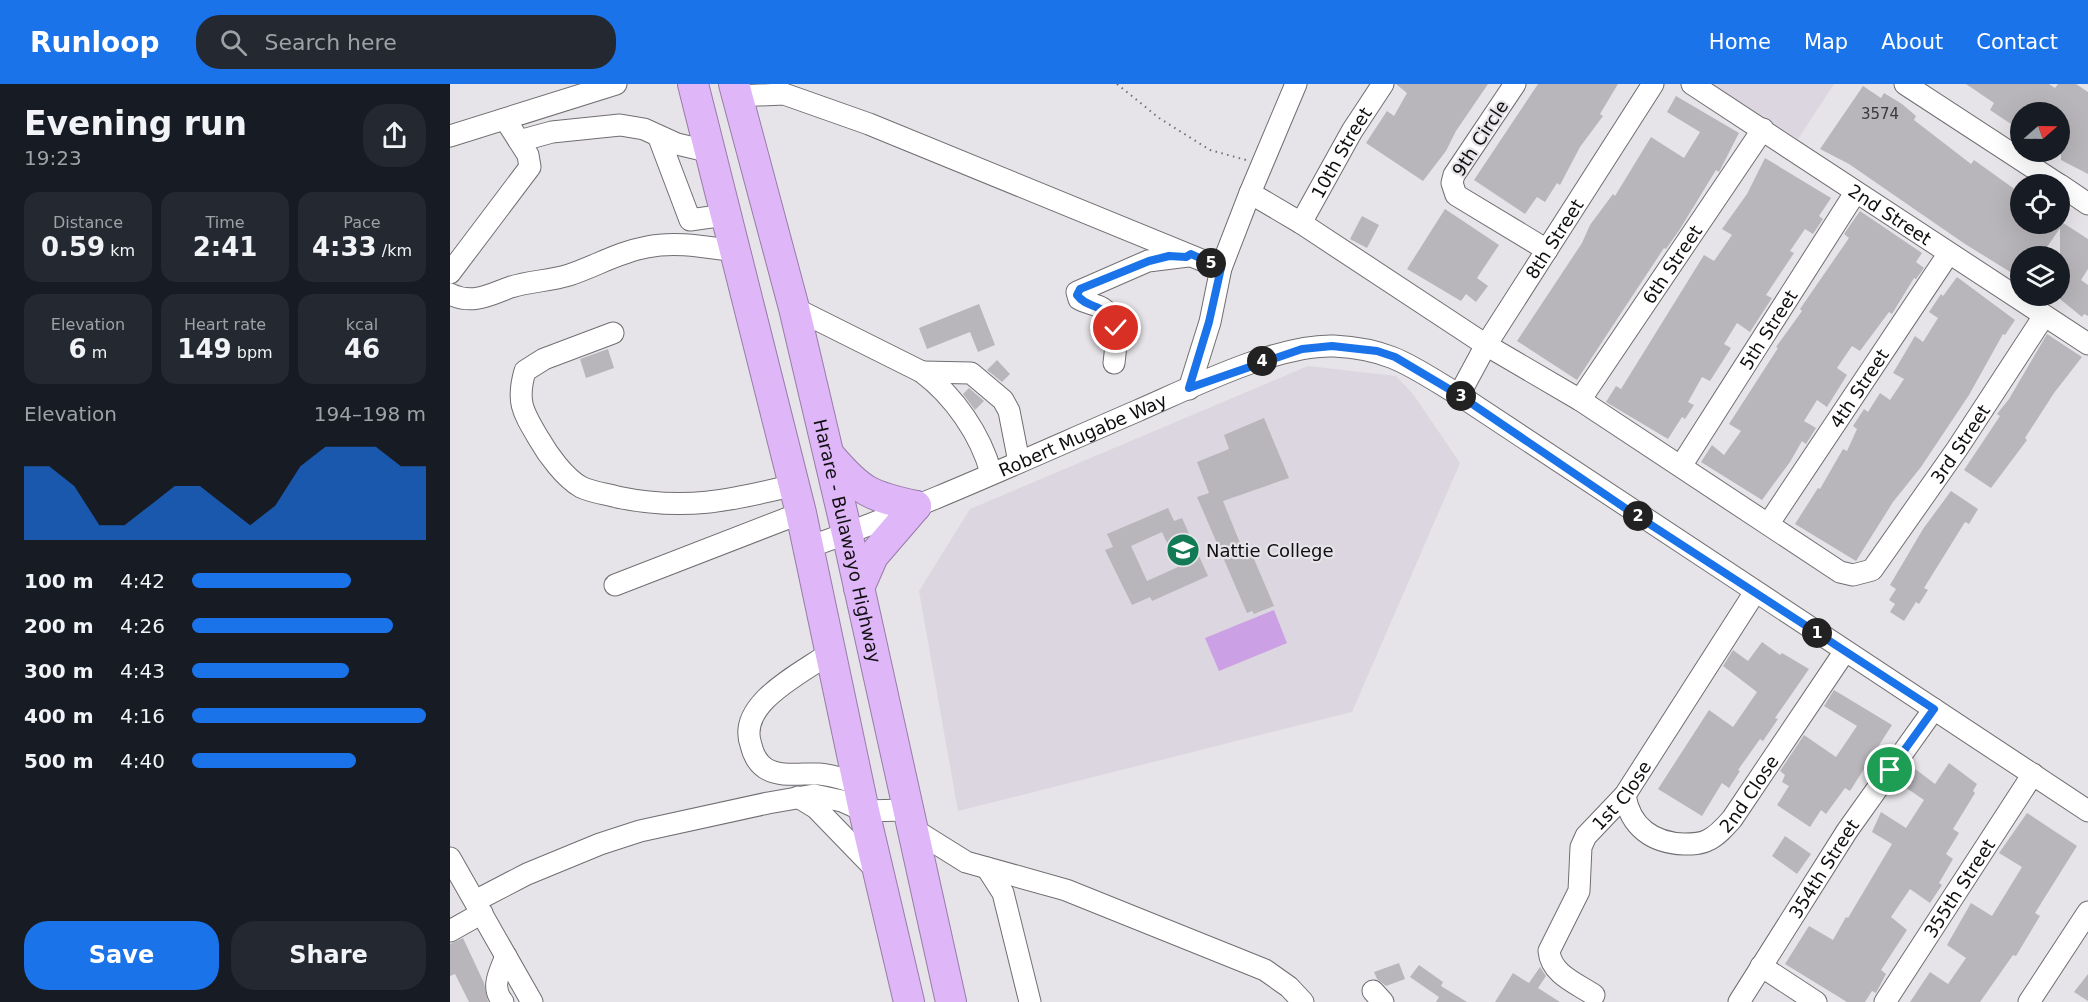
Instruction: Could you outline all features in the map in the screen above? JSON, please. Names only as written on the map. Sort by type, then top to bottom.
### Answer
[{"type":"highway","points":[[693,84],[798,499],[909,1002]]},
{"type":"highway","name":"Harare - Bulawayo Highway","points":[[735,90],[794,308],[847,533],[908,818],[951,1002]]},
{"type":"highway","points":[[827,452],[850,480],[869,494],[915,506],[873,556],[859,588]]},
{"type":"street","points":[[450,136],[616,84]]},
{"type":"street","points":[[1189,388],[1209,322],[1221,268],[1296,84]]},
{"type":"street","name":"10th Street","points":[[1301,223],[1352,131],[1383,84]]},
{"type":"street","name":"9th Circle","points":[[1515,84],[1454,175],[1453,190],[1456,195],[1547,250]]},
{"type":"street","name":"8th Street","points":[[1459,395],[1486,345],[1653,84]]},
{"type":"street","name":"2nd Street","points":[[1692,84],[2088,344]]},
{"type":"street","points":[[1905,84],[2042,174]]},
{"type":"street","points":[[735,90],[784,94],[869,124],[1221,268]]},
{"type":"street","points":[[450,273],[530,167],[528,155],[505,119]]},
{"type":"street","points":[[519,141],[552,132],[620,125],[644,129],[659,138],[711,152]]},
{"type":"street","name":"6th Street","points":[[1580,400],[1763,129]]},
{"type":"street","points":[[659,138],[690,220],[725,215]]},
{"type":"street","points":[[2070,192],[2088,204]]},
{"type":"street","points":[[1250,193],[1301,223],[1486,345],[1580,400],[1769,523]]},
{"type":"street","name":"5th Street","points":[[1682,466],[1855,193]]},
{"type":"street","points":[[450,294],[470,300],[485,298],[512,287],[576,272],[612,256],[646,247],[674,244],[734,251]]},
{"type":"street","name":"4th Street","points":[[1769,523],[1949,252]]},
{"type":"street","points":[[1114,363],[1117,342],[1112,320],[1102,308],[1079,299],[1077,292],[1149,261],[1191,254]]},
{"type":"street","points":[[794,308],[922,372],[942,389],[981,442],[991,473]]},
{"type":"street","name":"3rd Street","points":[[1769,523],[1840,572],[1852,575],[1872,570],[1957,449],[2044,316]]},
{"type":"street","points":[[613,333],[544,359],[525,371],[519,391],[522,409],[542,444],[558,465],[581,487],[641,502],[700,504],[798,499]]},
{"type":"street","name":"Robert Mugabe Way","points":[[809,547],[915,506],[1189,388],[1274,357],[1302,349],[1332,346],[1377,351],[1395,357],[1459,395],[2088,812]]},
{"type":"street","points":[[922,372],[971,373],[1003,400],[1009,411],[1019,462]]},
{"type":"street","points":[[615,585],[798,499]]},
{"type":"street","name":"1st Close","points":[[1594,994],[1556,970],[1550,960],[1550,951],[1579,891],[1581,847],[1586,836],[1625,795],[1755,592]]},
{"type":"street","name":"2nd Close","points":[[1625,795],[1631,817],[1649,835],[1676,843],[1693,844],[1714,837],[1732,819],[1845,651]]},
{"type":"street","points":[[831,652],[762,703],[750,719],[748,737],[754,756],[766,768],[789,774],[820,774],[908,818],[966,862],[1066,890],[1237,957],[1265,970],[1289,987],[1304,1002]]},
{"type":"street","name":"354th Street","points":[[1739,1002],[1847,831],[1934,709]]},
{"type":"street","name":"355th Street","points":[[1885,1002],[2033,774]]},
{"type":"street","points":[[450,932],[478,907],[527,874],[600,844],[640,831],[798,797],[862,797]]},
{"type":"street","points":[[798,797],[816,808],[879,874]]},
{"type":"street","points":[[450,858],[532,1002]]},
{"type":"street","points":[[987,868],[1003,893],[1030,1002]]},
{"type":"street","points":[[2029,1002],[2088,912]]},
{"type":"street","points":[[503,1002],[496,993],[496,984],[506,956]]},
{"type":"street","points":[[1761,966],[1816,1002]]},
{"type":"path","points":[[1118,84],[1159,118],[1210,150],[1248,160],[1260,169]]},
{"type":"shaded area","points":[[1711,84],[1834,84],[1798,139]]},
{"type":"shaded area","name":"Nattie College","points":[[1308,366],[1396,376],[1413,394],[1460,463],[1352,712],[958,811],[919,591],[970,509]]},
{"type":"shaded area","points":[[1274,610],[1287,643],[1219,671],[1205,638]]},
{"type":"building","points":[[1396,84],[1488,84],[1456,131],[1446,151],[1423,181],[1366,143],[1387,111],[1394,116],[1407,93]]},
{"type":"building","points":[[1538,84],[1618,84],[1600,114],[1603,116],[1580,147],[1560,185],[1557,183],[1545,202],[1537,197],[1525,214],[1474,180]]},
{"type":"building","points":[[1966,84],[2049,84],[2055,88],[2058,84],[2076,84],[2088,92],[2088,174],[2065,162],[2070,162],[2070,102],[2010,102],[2010,123],[1990,110],[1994,103]]},
{"type":"building","points":[[1863,86],[1881,98],[1884,93],[1902,104],[1916,116],[1914,120],[1971,164],[1974,160],[2010,186],[2010,234],[2056,234],[2048,246],[2010,246],[2010,272],[1965,244],[1849,164],[1820,149]]},
{"type":"building","points":[[1676,96],[1739,133],[1719,172],[1716,170],[1680,229],[1666,249],[1664,248],[1577,380],[1517,341],[1582,243],[1590,225],[1613,194],[1615,196],[1651,137],[1684,158],[1700,132],[1667,112]]},
{"type":"building","points":[[1765,158],[1831,198],[1819,216],[1823,219],[1813,234],[1805,229],[1790,251],[1794,253],[1766,295],[1772,298],[1750,332],[1737,323],[1724,344],[1731,348],[1710,381],[1702,377],[1688,402],[1694,405],[1685,419],[1682,417],[1668,439],[1606,402],[1616,386],[1621,389],[1704,255],[1714,261],[1732,235],[1722,229],[1747,194]]},
{"type":"building","points":[[1445,209],[1499,245],[1477,278],[1488,286],[1476,302],[1466,294],[1461,301],[1407,269]]},
{"type":"building","points":[[1860,211],[1922,253],[1916,262],[1924,268],[1916,279],[1914,278],[1892,314],[1889,312],[1860,351],[1852,346],[1837,368],[1847,375],[1827,407],[1817,400],[1804,421],[1816,428],[1806,444],[1802,441],[1790,462],[1762,500],[1701,462],[1712,445],[1724,455],[1741,431],[1729,424],[1778,348],[1776,347],[1802,311],[1800,309],[1849,238],[1844,234]]},
{"type":"building","points":[[1362,216],[1379,225],[1367,248],[1350,239]]},
{"type":"building","points":[[2070,227],[2088,239],[2088,269],[2081,280],[2088,285],[2088,316],[2084,314],[2082,317],[2069,306],[2070,246],[2060,246],[2060,234],[2070,234]]},
{"type":"building","points":[[1957,277],[2015,320],[2005,335],[2003,334],[1969,395],[1921,467],[1893,502],[1856,561],[1795,524],[1818,488],[1820,489],[1843,449],[1847,451],[1857,429],[1853,426],[1864,409],[1868,412],[1880,393],[1890,400],[1904,379],[1893,373],[1915,336],[1923,342],[1938,318],[1929,312],[1941,294],[1943,296]]},
{"type":"building","points":[[979,304],[995,345],[978,352],[970,332],[927,349],[919,328]]},
{"type":"building","points":[[2047,334],[2082,357],[2054,393],[2025,438],[2027,440],[1991,488],[1964,470],[2000,416],[1997,414],[2009,399]]},
{"type":"building","points":[[608,349],[614,368],[586,378],[580,359]]},
{"type":"building","points":[[997,360],[1010,374],[1002,382],[987,370]]},
{"type":"building","points":[[969,388],[984,401],[975,410],[963,394]]},
{"type":"building","points":[[1264,418],[1289,478],[1223,501],[1242,548],[1248,545],[1274,606],[1254,614],[1252,611],[1247,613],[1197,497],[1209,493],[1197,462],[1229,449],[1224,435]]},
{"type":"building","points":[[1951,491],[1978,509],[1969,524],[1965,522],[1924,588],[1928,590],[1919,604],[1916,602],[1904,621],[1890,612],[1895,604],[1889,600],[1896,589],[1890,585],[1923,529]]},
{"type":"building","points":[[1168,508],[1174,521],[1182,518],[1208,576],[1152,601],[1150,597],[1132,605],[1105,550],[1113,547],[1107,534]],"holes":[[[1162,532],[1178,567],[1147,581],[1131,546]]]},
{"type":"building","points":[[1762,642],[1780,655],[1782,653],[1809,669],[1775,718],[1778,719],[1763,741],[1760,739],[1738,770],[1740,771],[1729,788],[1722,783],[1702,816],[1658,789],[1709,710],[1733,727],[1757,692],[1723,666],[1733,650],[1748,661]]},
{"type":"building","points":[[1834,690],[1892,725],[1850,791],[1845,788],[1826,814],[1821,810],[1810,827],[1777,805],[1789,786],[1782,782],[1785,775],[1780,771],[1804,735],[1836,757],[1857,726],[1824,706]]},
{"type":"building","points":[[1949,763],[1977,784],[1973,791],[1975,793],[1953,829],[1959,833],[1946,854],[1953,859],[1939,883],[1942,885],[1930,903],[1910,889],[1891,917],[1907,930],[1881,970],[1886,974],[1876,993],[1872,991],[1865,1002],[1847,1002],[1785,964],[1809,926],[1833,940],[1846,917],[1848,918],[1892,844],[1872,832],[1881,812],[1906,828],[1924,800],[1902,785],[1914,768],[1935,784]]},
{"type":"building","points":[[2027,813],[2077,846],[2035,913],[2040,916],[2016,956],[2013,955],[1980,1002],[1910,1002],[1930,972],[1948,984],[1966,958],[1947,945],[1971,903],[1992,916],[2022,867],[1999,853]]},
{"type":"building","points":[[1785,836],[1811,854],[1797,874],[1772,856]]},
{"type":"building","points":[[463,938],[484,983],[488,1002],[469,1002],[455,974],[450,976],[450,944]]},
{"type":"building","points":[[1399,963],[1405,979],[1386,986],[1377,979],[1374,972]]},
{"type":"building","points":[[1419,965],[1443,982],[1441,986],[1467,1002],[1436,1002],[1439,997],[1410,977]]},
{"type":"building","points":[[1540,967],[1546,976],[1538,988],[1560,1002],[1495,1002],[1513,973],[1529,983]]},
{"type":"building","points":[[2088,974],[2088,1001],[2074,992]]},
{"type":"place","name":"Nattie College","points":[[1183,550]]},
{"type":"route","points":[[1116,328],[1102,308],[1079,299],[1077,292],[1084,287],[1149,261],[1169,256],[1186,257],[1191,254],[1221,268],[1209,322],[1189,388],[1302,349],[1332,346],[1377,351],[1395,357],[1459,395],[1628,510],[1934,709],[1890,770]]}]
